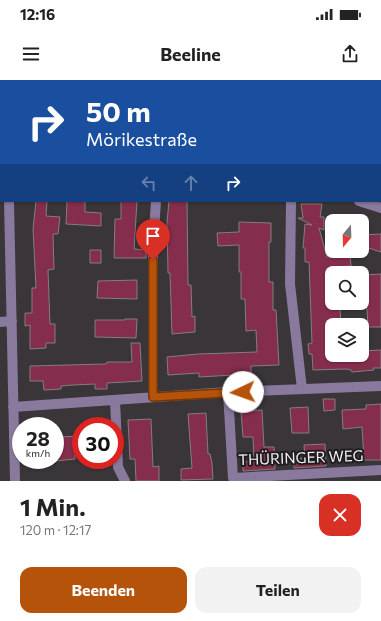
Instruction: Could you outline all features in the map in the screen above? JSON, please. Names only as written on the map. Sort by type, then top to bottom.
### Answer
[{"type":"street","points":[[9,202],[15,481]]},
{"type":"street","points":[[153,397],[153,245],[156,202]]},
{"type":"street","points":[[291,202],[290,284],[302,389]]},
{"type":"street","points":[[362,202],[381,208]]},
{"type":"street","points":[[0,322],[12,321]]},
{"type":"street","points":[[13,407],[228,392],[381,386]]},
{"type":"street","name":"THÜRINGER WEG","points":[[228,392],[233,478],[381,470]]},
{"type":"street","points":[[115,400],[118,467],[125,481]]},
{"type":"building","points":[[36,202],[47,202],[46,216],[60,217],[58,234],[53,234],[54,269],[48,270],[50,324],[55,324],[55,343],[46,343],[46,348],[30,349],[30,325],[25,326],[25,313],[32,313],[32,288],[36,288],[33,229]]},
{"type":"building","points":[[67,202],[85,202],[85,212],[101,213],[101,226],[66,224]]},
{"type":"building","points":[[121,202],[137,202],[134,249],[146,250],[146,258],[114,258],[115,219],[121,219]]},
{"type":"building","points":[[169,202],[187,202],[188,285],[191,285],[192,317],[195,316],[195,332],[172,334],[170,273],[168,273],[167,222]]},
{"type":"building","points":[[301,204],[322,204],[320,217],[324,217],[324,230],[319,228],[325,250],[325,258],[350,258],[351,266],[325,266],[325,310],[340,310],[341,318],[325,318],[325,362],[369,362],[369,351],[381,350],[381,368],[352,372],[351,370],[346,369],[313,370],[312,354],[309,354],[308,344],[312,343],[309,262],[305,262],[305,248],[303,248],[305,224],[312,225],[298,218],[303,218]]},
{"type":"building","points":[[239,222],[271,223],[271,242],[269,242],[269,282],[273,282],[273,310],[276,310],[279,365],[251,366],[251,374],[199,377],[199,373],[168,375],[167,357],[198,354],[257,352],[256,330],[246,331],[245,299],[241,299],[239,245],[218,246],[217,233],[239,232]]},
{"type":"building","points":[[381,234],[381,252],[369,248],[369,235]]},
{"type":"building","points":[[90,250],[101,250],[101,263],[90,263]]},
{"type":"building","points":[[381,274],[381,327],[369,327],[367,310],[369,310],[369,275]]},
{"type":"building","points":[[137,280],[137,299],[97,298],[98,281]]},
{"type":"building","points":[[137,319],[136,338],[95,337],[95,320]]},
{"type":"building","points":[[131,343],[140,343],[142,381],[107,383],[107,389],[95,389],[95,384],[61,386],[61,389],[44,390],[43,381],[30,381],[30,366],[132,362]]},
{"type":"building","points":[[323,399],[335,399],[335,410],[324,411]]},
{"type":"building","points":[[381,404],[381,460],[364,460],[362,427],[343,429],[342,410],[366,409],[366,405]]},
{"type":"building","points":[[308,407],[309,433],[292,433],[290,408]]},
{"type":"building","points":[[262,410],[264,447],[274,447],[275,469],[243,471],[243,462],[254,461],[253,437],[243,437],[241,411]]},
{"type":"building","points":[[206,413],[208,454],[210,454],[212,463],[213,479],[181,480],[181,469],[192,468],[188,414]]},
{"type":"building","points":[[151,419],[153,467],[159,466],[159,481],[136,481],[135,459],[130,459],[128,420]]},
{"type":"building","points":[[72,436],[72,459],[64,460],[64,437]]},
{"type":"building","points":[[325,444],[326,466],[294,468],[294,459],[305,458],[304,445]]},
{"type":"route","points":[[153,260],[153,397],[243,392]]}]
